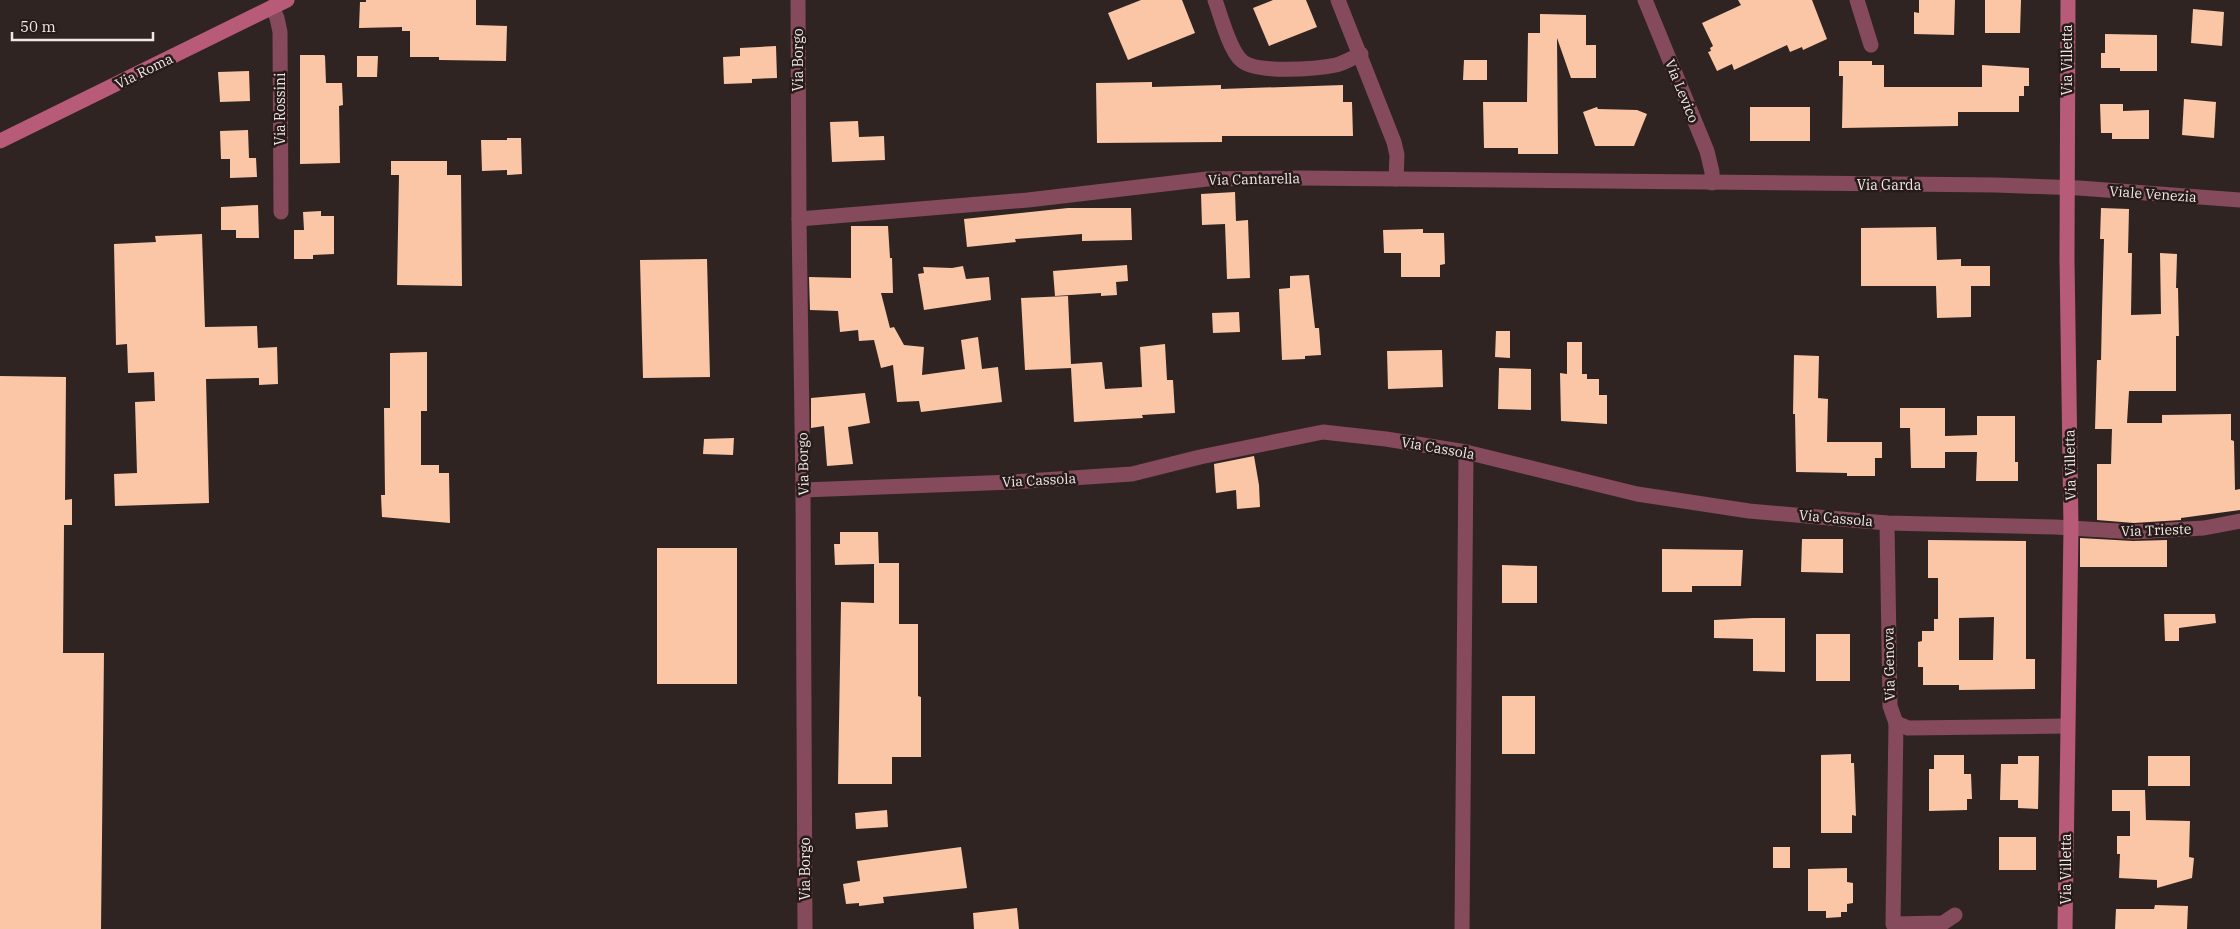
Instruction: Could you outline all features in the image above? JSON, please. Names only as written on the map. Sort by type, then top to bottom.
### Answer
[{"type":"street","name":"Via Roma","points":[[0,141],[287,0]]},
{"type":"street","name":"Via Borgo","points":[[798,0],[805,929]]},
{"type":"street","points":[[1214,0],[1240,60],[1252,67],[1325,66],[1345,62],[1361,54]]},
{"type":"street","points":[[1338,0],[1361,54],[1394,142],[1397,154],[1396,179]]},
{"type":"street","name":"Via Levico","points":[[1645,0],[1707,152],[1712,172],[1712,183]]},
{"type":"street","points":[[1857,0],[1872,45]]},
{"type":"street","name":"Via Villetta","points":[[2065,929],[2071,528],[2066,188],[2068,0]]},
{"type":"street","name":"Via Rossini","points":[[272,7],[278,18],[280,32],[281,212]]},
{"type":"street","name":"Via Cantarella","points":[[799,219],[1028,200],[1207,179],[1301,178],[1712,183]]},
{"type":"street","name":"Via Garda","points":[[1712,183],[1996,185],[2066,188]]},
{"type":"street","name":"Viale Venezia","points":[[2066,188],[2240,200]]},
{"type":"street","name":"Via Cassola","points":[[803,490],[1013,482],[1132,474],[1200,457],[1323,432],[1386,439],[1466,452],[1637,494],[1749,511],[1887,522],[2071,528]]},
{"type":"street","points":[[1462,929],[1466,452]]},
{"type":"street","name":"Via Trieste","points":[[2071,528],[2091,531],[2158,532],[2204,528],[2240,521]]},
{"type":"street","name":"Via Genova","points":[[1887,522],[1890,706],[1896,723],[1893,924],[1943,923],[1955,915]]},
{"type":"street","points":[[1896,723],[1908,728],[2067,726]]},
{"type":"building","points":[[366,0],[476,0],[476,25],[507,26],[506,61],[439,60],[439,57],[410,57],[410,31],[402,31],[402,27],[359,28],[360,2],[366,2]]},
{"type":"building","points":[[1141,0],[1182,0],[1195,33],[1128,60],[1108,13]]},
{"type":"building","points":[[1273,0],[1306,0],[1317,27],[1269,46],[1253,8]]},
{"type":"building","points":[[1738,0],[1812,0],[1827,39],[1803,50],[1802,47],[1790,52],[1787,45],[1734,70],[1732,64],[1717,71],[1708,52],[1711,51],[1710,48],[1713,46],[1702,23],[1741,5]]},
{"type":"building","points":[[1919,0],[1955,0],[1954,35],[1914,34],[1914,12],[1919,13]]},
{"type":"building","points":[[1985,0],[2021,0],[2020,33],[1985,33]]},
{"type":"building","points":[[2193,9],[2224,12],[2222,46],[2191,43]]},
{"type":"building","points":[[1540,14],[1586,15],[1586,45],[1596,45],[1596,78],[1571,78],[1557,38],[1558,154],[1518,154],[1518,148],[1484,148],[1483,102],[1527,102],[1528,33],[1540,33]]},
{"type":"building","points":[[2105,34],[2157,35],[2157,71],[2120,71],[2120,68],[2101,68],[2101,53],[2105,53]]},
{"type":"building","points":[[776,46],[777,78],[752,79],[752,83],[724,84],[723,57],[740,56],[740,48]]},
{"type":"building","points":[[300,55],[324,55],[326,83],[342,83],[343,105],[339,106],[340,163],[300,164]]},
{"type":"building","points":[[357,56],[378,56],[377,77],[357,77]]},
{"type":"building","points":[[1464,60],[1487,60],[1487,80],[1463,80]]},
{"type":"building","points":[[1839,61],[1872,61],[1872,65],[1884,65],[1884,87],[1982,87],[1982,65],[2029,68],[2029,86],[2024,86],[2024,96],[2019,96],[2019,112],[1958,112],[1958,126],[1842,128],[1843,76],[1839,76]]},
{"type":"building","points":[[249,71],[250,101],[220,102],[218,72]]},
{"type":"building","points":[[1152,82],[1152,87],[1221,85],[1221,89],[1343,85],[1343,102],[1352,102],[1353,136],[1222,136],[1222,142],[1097,143],[1096,83]]},
{"type":"building","points":[[2184,99],[2216,102],[2214,138],[2182,135]]},
{"type":"building","points":[[2100,104],[2123,104],[2123,111],[2149,110],[2149,139],[2112,139],[2112,133],[2101,133]]},
{"type":"building","points":[[1597,107],[1598,109],[1637,110],[1647,114],[1634,146],[1595,146],[1583,112]]},
{"type":"building","points":[[1750,107],[1810,107],[1810,141],[1750,141]]},
{"type":"building","points":[[858,121],[859,137],[884,136],[885,160],[832,162],[830,122]]},
{"type":"building","points":[[248,130],[249,158],[256,158],[257,177],[230,178],[230,159],[221,159],[220,131]]},
{"type":"building","points":[[507,138],[521,138],[522,174],[507,175],[507,170],[482,171],[481,140],[507,140]]},
{"type":"building","points":[[391,161],[447,161],[447,175],[461,175],[462,286],[397,285],[399,175],[391,175]]},
{"type":"building","points":[[1235,192],[1236,221],[1248,220],[1250,278],[1227,279],[1225,224],[1202,225],[1201,194]]},
{"type":"building","points":[[258,205],[259,238],[236,238],[236,230],[221,230],[221,207]]},
{"type":"building","points":[[1068,208],[1131,208],[1132,240],[1082,241],[1082,234],[1015,239],[1016,242],[967,247],[964,219]]},
{"type":"building","points":[[2101,208],[2129,209],[2128,253],[2132,253],[2131,315],[2161,314],[2160,253],[2177,254],[2176,288],[2178,288],[2179,336],[2176,336],[2176,391],[2129,391],[2127,423],[2162,423],[2162,415],[2231,414],[2231,440],[2234,441],[2235,490],[2240,489],[2240,510],[2181,518],[2181,520],[2134,523],[2097,520],[2097,464],[2111,464],[2112,429],[2095,429],[2097,360],[2101,360],[2104,239],[2100,239]]},
{"type":"building","points":[[321,211],[321,216],[334,216],[334,254],[313,255],[313,259],[294,259],[294,230],[304,230],[303,212]]},
{"type":"building","points":[[851,226],[888,226],[890,258],[892,258],[893,293],[881,293],[890,328],[894,327],[904,345],[924,347],[922,375],[965,369],[961,340],[978,337],[982,369],[998,367],[1002,402],[921,412],[919,401],[897,402],[893,365],[881,368],[874,340],[859,341],[858,330],[840,332],[838,311],[810,310],[809,277],[851,278]]},
{"type":"building","points":[[1936,227],[1937,260],[1961,259],[1961,266],[1990,266],[1990,286],[1971,286],[1971,317],[1937,318],[1936,286],[1861,286],[1861,228]]},
{"type":"building","points":[[1423,229],[1423,233],[1444,233],[1445,264],[1440,265],[1440,277],[1401,277],[1401,253],[1384,253],[1383,230]]},
{"type":"building","points":[[202,234],[205,327],[257,326],[258,348],[277,347],[278,384],[259,385],[259,378],[206,379],[209,503],[115,506],[114,474],[137,473],[135,402],[155,401],[154,372],[128,373],[127,344],[116,345],[114,244],[156,242],[155,236]]},
{"type":"building","points":[[707,259],[710,377],[643,378],[640,260]]},
{"type":"building","points":[[1127,265],[1128,281],[1116,282],[1117,295],[1101,296],[1101,293],[1055,296],[1053,271]]},
{"type":"building","points":[[963,266],[966,279],[989,277],[991,300],[924,310],[918,274],[924,273],[923,267],[952,268]]},
{"type":"building","points":[[1309,275],[1315,328],[1319,328],[1321,355],[1305,356],[1305,359],[1282,360],[1279,289],[1290,288],[1290,276]]},
{"type":"building","points":[[1068,296],[1071,364],[1102,362],[1105,389],[1142,387],[1140,347],[1165,344],[1167,380],[1173,380],[1175,413],[1142,415],[1143,418],[1074,422],[1071,368],[1025,370],[1021,298]]},
{"type":"building","points":[[1239,312],[1240,332],[1213,333],[1212,313]]},
{"type":"building","points":[[1496,331],[1510,331],[1510,358],[1495,357]]},
{"type":"building","points":[[1567,342],[1582,342],[1582,374],[1587,374],[1587,379],[1599,379],[1599,395],[1607,395],[1607,424],[1561,421],[1560,373],[1567,374]]},
{"type":"building","points":[[1442,350],[1443,387],[1388,389],[1387,351]]},
{"type":"building","points":[[427,352],[427,411],[421,411],[421,465],[439,465],[439,473],[449,473],[450,523],[382,517],[381,495],[385,495],[384,408],[390,408],[390,353]]},
{"type":"building","points":[[1794,355],[1819,356],[1818,398],[1828,399],[1827,442],[1882,442],[1882,458],[1875,458],[1875,476],[1847,476],[1847,473],[1796,472],[1795,414],[1793,414]]},
{"type":"building","points":[[1499,368],[1531,369],[1531,410],[1498,409]]},
{"type":"building","points":[[0,376],[66,377],[65,500],[72,499],[72,525],[64,525],[63,653],[104,653],[101,929],[0,929]]},
{"type":"building","points":[[865,393],[870,423],[848,427],[853,464],[827,466],[824,426],[811,428],[811,398]]},
{"type":"building","points":[[1900,408],[1945,408],[1945,436],[1977,435],[1977,416],[2015,416],[2015,462],[2018,462],[2018,481],[1976,481],[1977,452],[1945,452],[1945,468],[1911,468],[1910,428],[1900,428]]},
{"type":"building","points":[[734,438],[733,455],[703,454],[704,439]]},
{"type":"building","points":[[1254,456],[1259,485],[1260,507],[1237,509],[1236,490],[1216,493],[1214,464]]},
{"type":"building","points":[[840,532],[878,532],[879,563],[899,563],[899,624],[918,624],[918,696],[921,697],[921,757],[892,757],[892,784],[838,784],[841,602],[874,603],[874,564],[835,565],[834,544],[840,544]]},
{"type":"building","points":[[2080,538],[2133,541],[2167,540],[2167,567],[2080,567]]},
{"type":"building","points":[[1802,539],[1843,539],[1843,573],[1801,572]]},
{"type":"building","points":[[1928,540],[2026,541],[2026,659],[2035,659],[2035,689],[1959,690],[1959,685],[1923,685],[1923,667],[1918,667],[1918,642],[1922,641],[1922,631],[1934,631],[1934,619],[1938,619],[1938,578],[1928,578]],"holes":[[[1994,617],[1993,660],[1959,660],[1959,618]]]},
{"type":"building","points":[[657,548],[737,548],[737,684],[657,684]]},
{"type":"building","points":[[1662,549],[1743,550],[1741,586],[1692,586],[1692,592],[1662,592]]},
{"type":"building","points":[[1502,565],[1537,566],[1537,603],[1502,603]]},
{"type":"building","points":[[2164,614],[2215,614],[2216,623],[2179,628],[2179,641],[2165,641]]},
{"type":"building","points":[[1785,618],[1785,672],[1753,671],[1753,639],[1714,638],[1714,620]]},
{"type":"building","points":[[1816,634],[1850,634],[1850,681],[1816,681]]},
{"type":"building","points":[[1502,696],[1535,696],[1535,754],[1502,754]]},
{"type":"building","points":[[1851,754],[1851,763],[1854,763],[1856,816],[1852,815],[1852,833],[1821,833],[1821,755]]},
{"type":"building","points":[[1934,755],[1964,755],[1964,774],[1971,774],[1972,799],[1967,799],[1967,810],[1929,811],[1929,769],[1934,769]]},
{"type":"building","points":[[2018,756],[2039,756],[2038,809],[2018,808],[2018,800],[2000,800],[2001,764],[2018,764]]},
{"type":"building","points":[[2148,756],[2190,756],[2190,786],[2148,786]]},
{"type":"building","points":[[2112,790],[2145,790],[2146,820],[2190,821],[2189,857],[2194,858],[2192,878],[2157,888],[2157,880],[2119,878],[2120,854],[2117,854],[2117,836],[2130,836],[2130,811],[2112,811]]},
{"type":"building","points":[[887,810],[888,827],[856,829],[855,813]]},
{"type":"building","points":[[1999,837],[2036,837],[2036,870],[1999,870]]},
{"type":"building","points":[[961,847],[967,888],[883,897],[884,903],[859,906],[859,903],[846,904],[843,884],[860,881],[857,861]]},
{"type":"building","points":[[1773,847],[1790,847],[1790,868],[1773,868]]},
{"type":"building","points":[[1847,868],[1847,882],[1853,883],[1853,903],[1847,904],[1847,912],[1841,912],[1841,917],[1826,918],[1826,911],[1808,911],[1808,869]]},
{"type":"building","points":[[2155,905],[2188,906],[2187,929],[2115,929],[2116,909],[2154,909]]},
{"type":"building","points":[[1017,908],[1019,929],[974,929],[973,913]]}]
